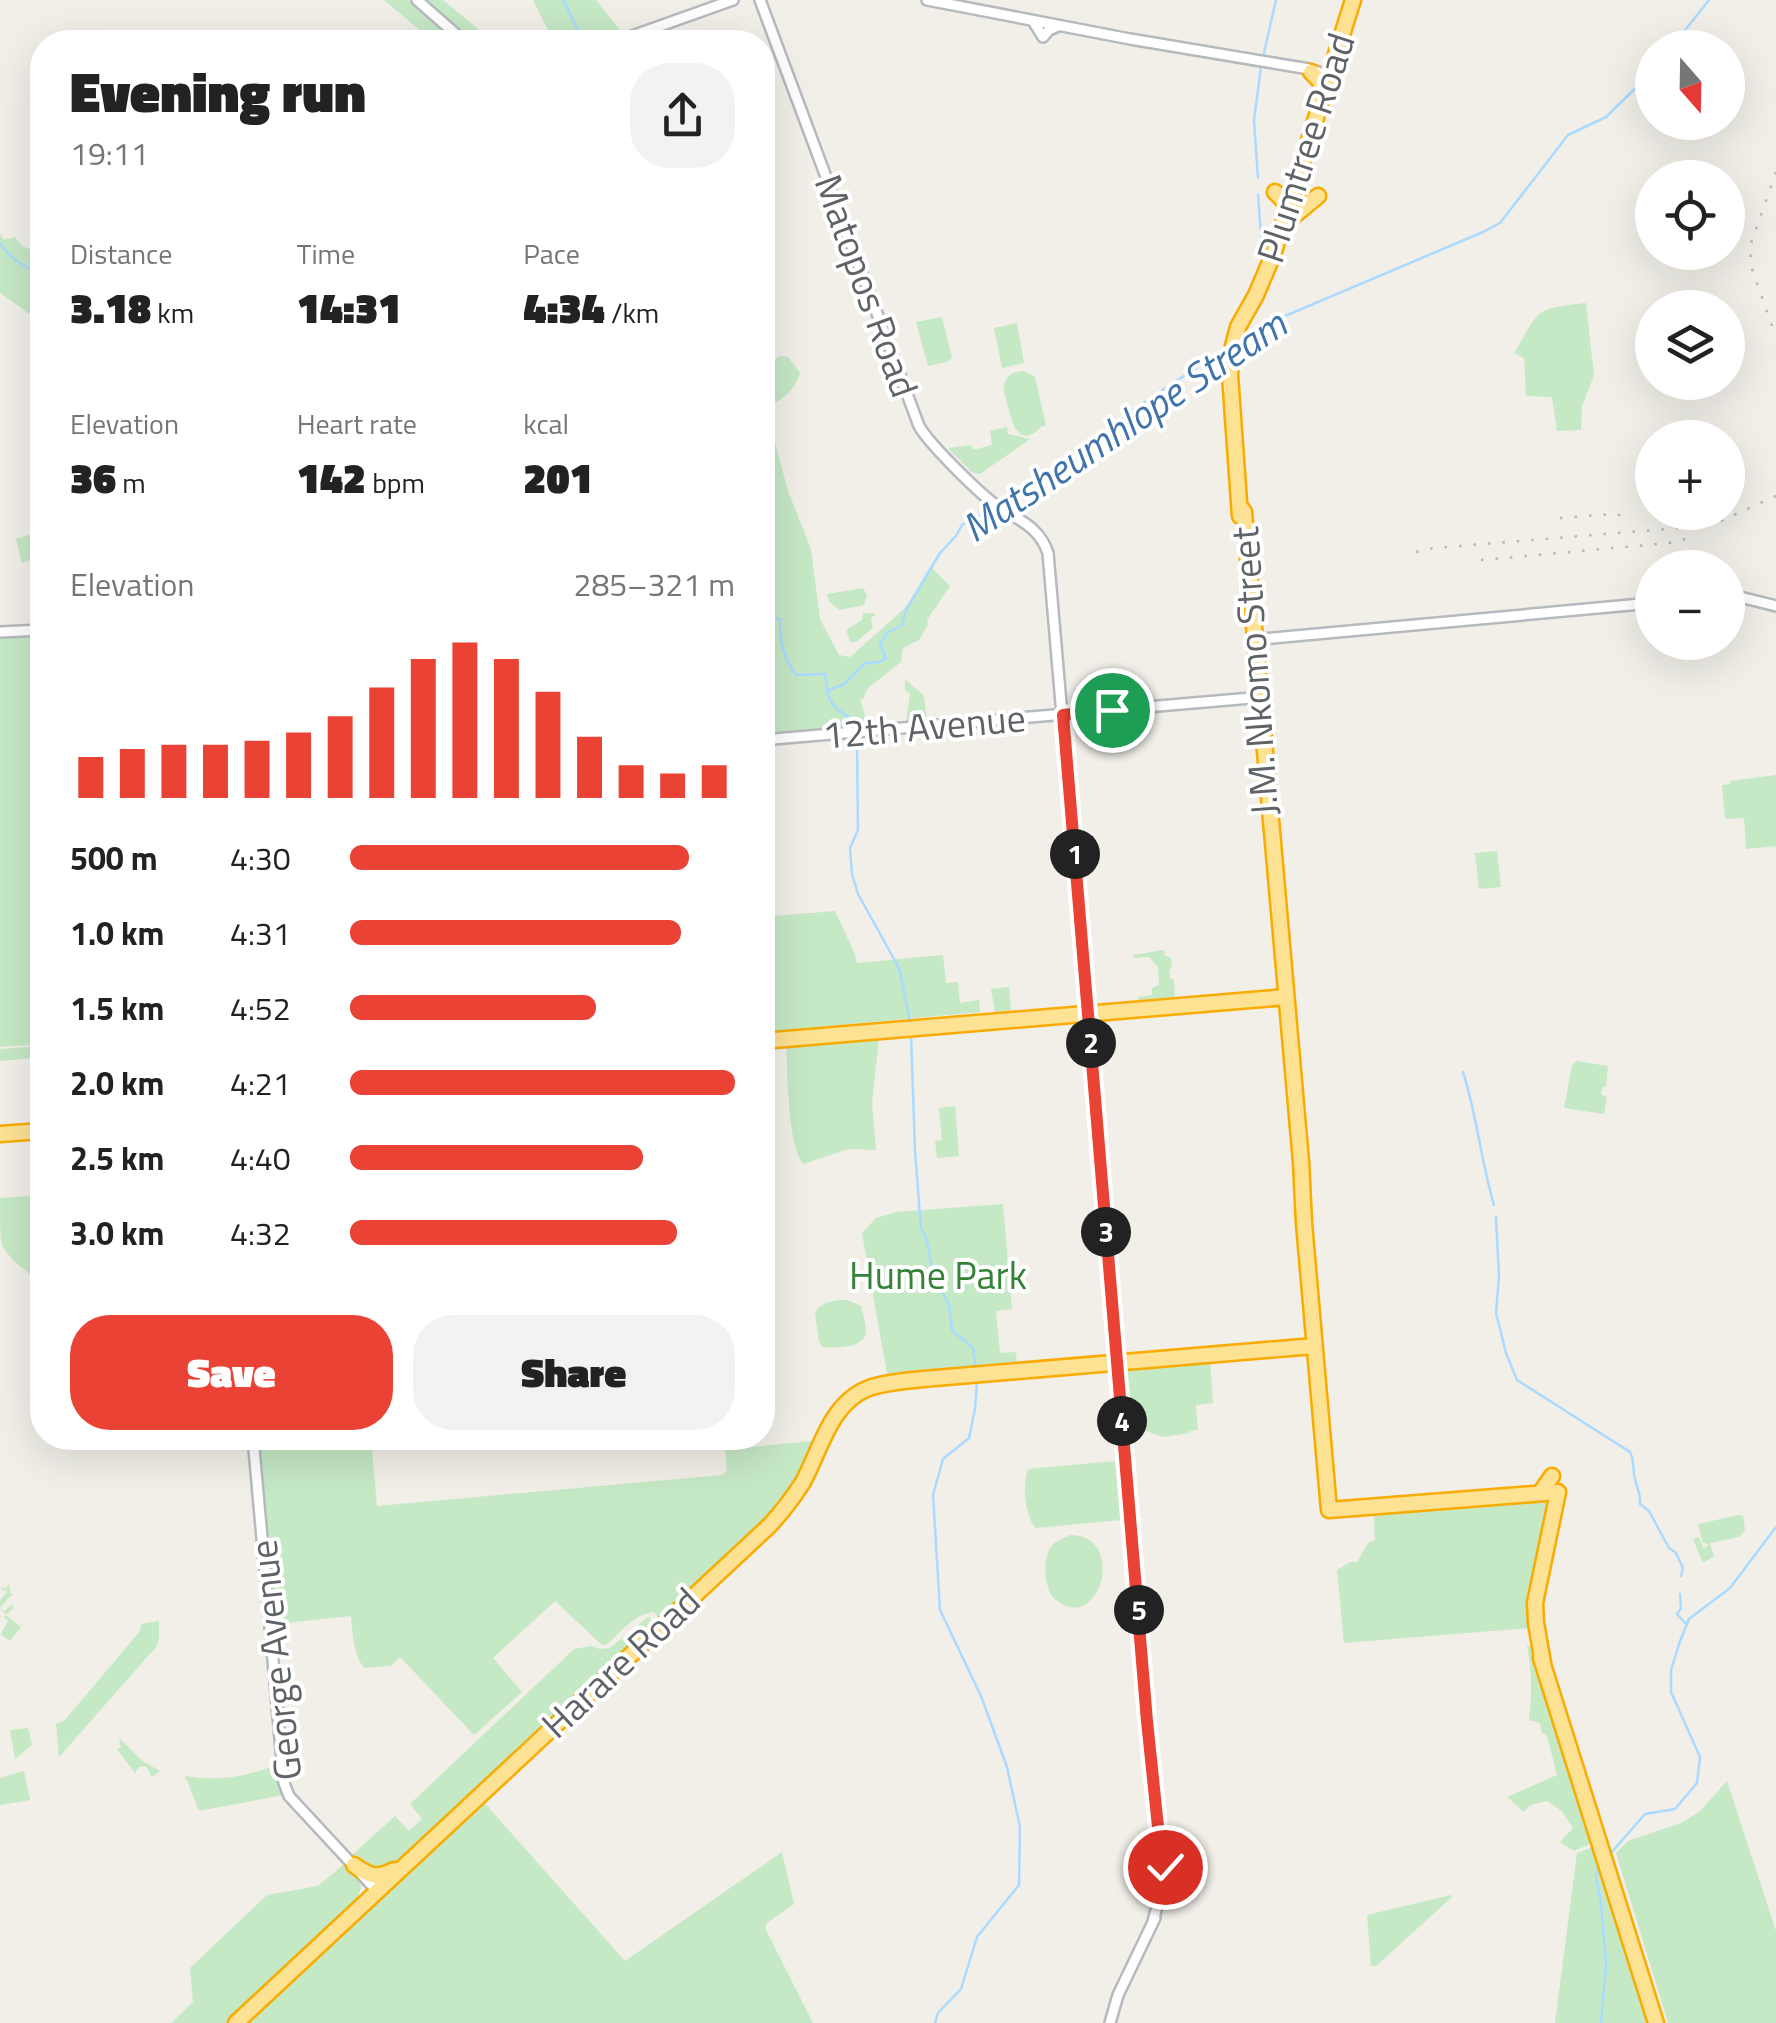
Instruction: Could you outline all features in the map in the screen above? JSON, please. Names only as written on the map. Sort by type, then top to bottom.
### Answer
[{"type":"highway","name":"Plumtree Road","points":[[1300,182],[1356,0]]},
{"type":"highway","points":[[1325,67],[1332,77],[1322,84],[1310,71],[1325,67]]},
{"type":"highway","points":[[1300,182],[1306,195],[1318,196],[1288,218],[1285,202],[1275,192],[1300,182]]},
{"type":"highway","name":"Plumtree Road","points":[[1234,343],[1288,218]]},
{"type":"highway","name":"J.M. Nkomo Street","points":[[1234,343],[1230,375],[1328,1510],[1552,1489]]},
{"type":"highway","points":[[775,1039],[1283,995]]},
{"type":"highway","points":[[0,1134],[30,1131]]},
{"type":"highway","name":"Harare Road","points":[[236,2023],[769,1526],[800,1487],[845,1402],[868,1388],[886,1384],[1314,1350]]},
{"type":"highway","points":[[1552,1489],[1546,1499],[1554,1510]]},
{"type":"highway","points":[[1552,1489],[1554,1510],[1530,1612],[1533,1633],[1656,2023]]},
{"type":"highway","points":[[352,1864],[367,1874],[381,1876],[408,1863]]},
{"type":"highway","points":[[349,1918],[364,1889],[352,1864]]},
{"type":"main road","points":[[417,0],[451,30]]},
{"type":"main road","points":[[648,30],[732,0]]},
{"type":"main road","points":[[749,0],[764,4]]},
{"type":"main road","points":[[927,0],[1310,71]]},
{"type":"main road","name":"Matopos Road","points":[[764,4],[774,30]]},
{"type":"main road","points":[[1030,19],[1043,38],[1061,25]]},
{"type":"main road","name":"Matopos Road","points":[[775,34],[919,426],[932,444],[997,506],[1041,536],[1048,553],[1060,715]]},
{"type":"main road","points":[[1745,602],[1776,608]]},
{"type":"main road","points":[[1253,640],[1454,627],[1635,607]]},
{"type":"main road","points":[[0,632],[30,631]]},
{"type":"main road","name":"12th Avenue","points":[[775,739],[1260,697]]},
{"type":"main road","points":[[1060,715],[1160,1846],[1162,1888],[1153,1921]]},
{"type":"main road","name":"George Avenue","points":[[254,1450],[284,1783],[289,1796],[378,1891]]},
{"type":"main road","points":[[1110,2023],[1118,1995],[1166,1898],[1170,1878],[1160,1846]]},
{"type":"green space","points":[[384,0],[413,0],[447,30],[420,30]]},
{"type":"green space","points":[[423,0],[443,0],[479,30],[458,30]]},
{"type":"green space","points":[[533,0],[596,0],[620,30],[548,30]]},
{"type":"green space","points":[[0,233],[4,240],[15,237],[30,249],[30,313],[0,293]]},
{"type":"green space","points":[[1586,303],[1594,376],[1582,406],[1581,430],[1557,431],[1552,397],[1526,396],[1524,358],[1514,353],[1540,314],[1556,307]]},
{"type":"green space","points":[[942,317],[952,358],[928,366],[916,322]]},
{"type":"green space","points":[[1017,323],[1024,363],[1002,368],[994,328]]},
{"type":"green space","points":[[788,357],[800,373],[790,391],[775,402],[775,359]]},
{"type":"green space","points":[[1024,371],[1035,377],[1046,426],[1028,435],[1015,427],[1004,392],[1008,377]]},
{"type":"green space","points":[[1007,427],[1008,434],[1030,439],[980,474],[973,473],[948,448],[971,445],[973,450],[992,445],[990,431]]},
{"type":"green space","points":[[775,443],[788,491],[811,549],[820,619],[839,655],[850,657],[905,608],[931,567],[950,586],[927,620],[919,640],[903,648],[901,662],[860,699],[869,728],[775,736]]},
{"type":"green space","points":[[30,535],[30,560],[22,563],[16,539],[21,537],[23,541],[22,537]]},
{"type":"green space","points":[[863,588],[867,595],[864,605],[839,610],[827,594]]},
{"type":"green space","points":[[863,613],[876,614],[871,618],[873,628],[851,643],[846,630],[862,620]]},
{"type":"green space","points":[[0,633],[30,634],[30,1045],[0,1047]]},
{"type":"green space","points":[[905,679],[924,696],[927,720],[906,722],[910,694],[905,690]]},
{"type":"green space","points":[[1776,775],[1776,846],[1746,849],[1744,818],[1725,819],[1722,785]]},
{"type":"green space","points":[[1497,851],[1501,887],[1479,889],[1475,853]]},
{"type":"green space","points":[[835,911],[857,963],[943,955],[946,983],[958,982],[960,1003],[979,1000],[980,1012],[775,1031],[775,916]]},
{"type":"green space","points":[[1164,950],[1165,956],[1171,957],[1169,970],[1175,997],[1138,1000],[1152,995],[1152,988],[1159,985],[1158,967],[1149,957],[1133,955]]},
{"type":"green space","points":[[1009,987],[1011,1010],[995,1012],[991,989]]},
{"type":"green space","points":[[879,1038],[872,1103],[876,1150],[848,1149],[803,1164],[791,1125],[786,1045]]},
{"type":"green space","points":[[30,1047],[30,1058],[0,1061],[0,1049]]},
{"type":"green space","points":[[1576,1061],[1608,1066],[1606,1087],[1601,1094],[1607,1097],[1604,1114],[1564,1108]]},
{"type":"green space","points":[[955,1106],[959,1156],[937,1158],[935,1141],[942,1140],[939,1108]]},
{"type":"green space","points":[[30,1196],[30,1274],[1,1241],[0,1198]]},
{"type":"green space","name":"Hume Park","points":[[1003,1204],[1012,1309],[996,1311],[1000,1353],[1016,1352],[1017,1366],[888,1379],[862,1233],[876,1218],[896,1212]]},
{"type":"green space","points":[[847,1300],[861,1306],[864,1337],[849,1346],[823,1347],[815,1313],[825,1304]]},
{"type":"green space","points":[[1210,1360],[1213,1403],[1196,1405],[1198,1430],[1163,1437],[1130,1425],[1125,1367]]},
{"type":"green space","points":[[820,1440],[783,1505],[660,1620],[654,1612],[641,1616],[602,1645],[555,1601],[493,1658],[522,1692],[474,1735],[400,1657],[391,1666],[364,1668],[356,1650],[351,1616],[276,1624],[257,1450],[372,1450],[377,1506],[723,1475],[727,1470],[725,1450],[775,1450],[775,1445]]},
{"type":"green space","points":[[1115,1461],[1121,1520],[1035,1528],[1026,1499],[1028,1469]]},
{"type":"green space","points":[[1543,1497],[1550,1510],[1529,1597],[1530,1628],[1344,1643],[1337,1570],[1357,1562],[1368,1543],[1375,1540],[1373,1508]]},
{"type":"green space","points":[[1743,1516],[1745,1530],[1739,1537],[1710,1543],[1714,1556],[1703,1563],[1693,1539],[1699,1537],[1704,1549],[1709,1544],[1703,1543],[1698,1524]]},
{"type":"green space","points":[[1071,1535],[1088,1540],[1099,1551],[1103,1566],[1094,1596],[1084,1605],[1071,1607],[1051,1594],[1045,1566],[1051,1547]]},
{"type":"green space","points":[[9,1584],[13,1596],[0,1608],[0,1600],[7,1592],[1,1586],[5,1589]]},
{"type":"green space","points":[[13,1604],[6,1615],[21,1627],[10,1641],[1,1634],[8,1621],[0,1608],[4,1611]]},
{"type":"green space","points":[[648,1617],[656,1623],[396,1867],[386,1872],[360,1865],[351,1856],[395,1816],[409,1831],[422,1819],[410,1804],[574,1649],[610,1648]]},
{"type":"green space","points":[[159,1621],[156,1647],[59,1757],[56,1724],[65,1720],[140,1631],[141,1624]]},
{"type":"green space","points":[[1527,1645],[1535,1649],[1594,1842],[1574,1851],[1560,1842],[1573,1828],[1562,1811],[1547,1801],[1530,1805],[1524,1812],[1507,1797],[1557,1775],[1547,1736],[1540,1723],[1529,1720],[1531,1682]]},
{"type":"green space","points":[[28,1728],[32,1745],[15,1759],[10,1730]]},
{"type":"green space","points":[[119,1738],[144,1762],[160,1771],[152,1777],[146,1766],[135,1773],[117,1749],[121,1747]]},
{"type":"green space","points":[[278,1764],[283,1795],[199,1811],[185,1776],[232,1777]]},
{"type":"green space","points":[[24,1771],[30,1800],[0,1805],[0,1778]]},
{"type":"green space","points":[[1727,1781],[1776,1931],[1776,2023],[1668,2023],[1616,1853],[1628,1841],[1681,1823],[1699,1812]]},
{"type":"green space","points":[[481,1799],[625,1961],[782,1852],[794,1904],[765,1928],[813,2023],[241,2023]]},
{"type":"green space","points":[[1598,1845],[1653,2023],[1555,2023],[1577,1853]]},
{"type":"green space","points":[[343,1865],[358,1877],[358,1898],[337,1923],[230,2023],[171,2023],[193,2002],[190,1968],[267,1895],[318,1886]]},
{"type":"green space","points":[[1451,1895],[1376,1966],[1371,1966],[1367,1915]]},
{"type":"waterway","points":[[563,0],[578,30]]},
{"type":"waterway","points":[[1263,57],[1276,0]]},
{"type":"waterway","name":"Matsheumhlope Stream","points":[[1685,30],[1709,0]]},
{"type":"waterway","points":[[1258,178],[1254,120],[1261,67]]},
{"type":"waterway","name":"Matsheumhlope Stream","points":[[1240,340],[1266,324],[1500,223],[1568,135],[1606,117],[1635,89]]},
{"type":"waterway","points":[[1258,195],[1263,264]]},
{"type":"waterway","points":[[0,243],[30,269]]},
{"type":"waterway","points":[[1243,332],[1261,304]]},
{"type":"waterway","name":"Matsheumhlope Stream","points":[[1002,503],[1060,473],[1130,412],[1224,349]]},
{"type":"waterway","name":"Matsheumhlope Stream","points":[[859,727],[835,707],[827,691],[844,684],[865,663],[886,658],[880,644],[887,633],[902,625],[906,610],[940,553],[962,525],[994,507]]},
{"type":"waterway","name":"Matsheumhlope Stream","points":[[775,618],[780,619],[783,649],[796,675],[825,674],[827,690]]},
{"type":"waterway","name":"Matsheumhlope Stream","points":[[859,735],[858,830],[850,848],[852,874],[858,894],[899,968],[910,1021]]},
{"type":"waterway","name":"Matsheumhlope Stream","points":[[911,1034],[921,1228],[934,1277],[949,1305],[952,1330],[973,1348],[976,1369]]},
{"type":"waterway","points":[[1463,1072],[1494,1205]]},
{"type":"waterway","points":[[1496,1217],[1496,1313],[1517,1380],[1630,1452],[1640,1504],[1649,1511],[1669,1548],[1676,1553],[1683,1568],[1681,1576]]},
{"type":"waterway","name":"Matsheumhlope Stream","points":[[935,2023],[938,2013],[961,1989],[977,1937],[1019,1885],[1020,1827],[1007,1767],[981,1696],[940,1610],[933,1495],[943,1459],[969,1438],[977,1382]]},
{"type":"waterway","points":[[1611,1853],[1645,1814],[1675,1809],[1697,1783],[1700,1757],[1671,1692],[1671,1670],[1689,1619],[1730,1588],[1776,1527]]},
{"type":"waterway","points":[[1680,1594],[1681,1608],[1677,1614],[1685,1623]]},
{"type":"waterway","points":[[1598,1866],[1606,1965],[1601,2023]]},
{"type":"railway","points":[[1776,172],[1750,246],[1751,266],[1776,337]]},
{"type":"railway","points":[[1745,510],[1776,496]]},
{"type":"railway","points":[[1560,518],[1626,516]]},
{"type":"railway","points":[[1416,552],[1654,530]]},
{"type":"railway","points":[[1481,560],[1689,538]]},
{"type":"route","points":[[1112,710],[1063,715],[1147,1721],[1165,1867]]}]
